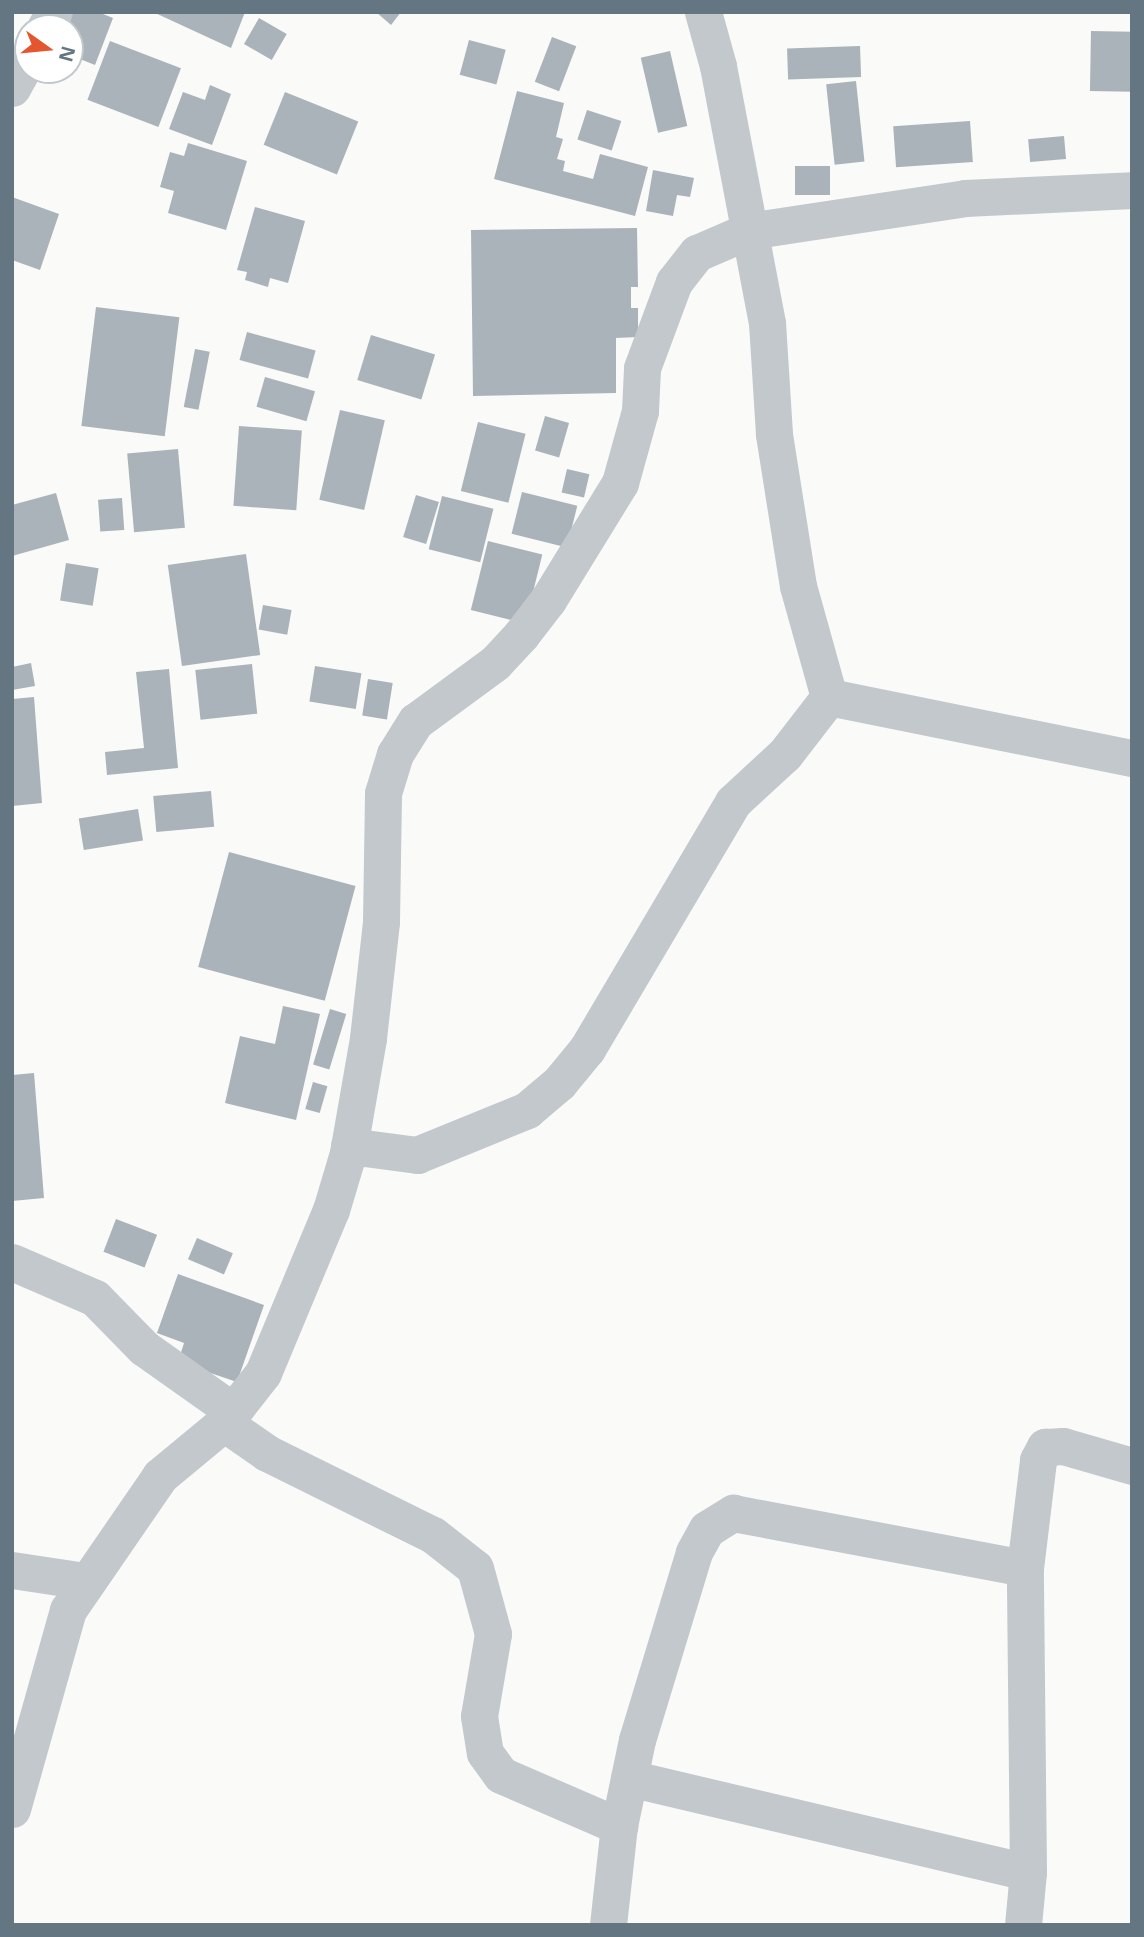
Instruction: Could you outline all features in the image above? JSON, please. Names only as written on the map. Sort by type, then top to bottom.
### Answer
[{"type":"street","points":[[703,12],[718,66],[767,323],[774,434],[798,586],[829,697]]},
{"type":"street","points":[[12,1809],[55,1640],[85,1581],[160,1476],[229,1417],[263,1373],[303,1286],[349,1146],[381,922],[383,793],[395,754],[416,721],[495,663],[548,600],[620,483],[640,411],[642,368],[674,282],[697,253],[748,232],[965,198],[1132,190]]},
{"type":"street","points":[[829,697],[1132,758]]},
{"type":"street","points":[[349,1146],[417,1156],[527,1110],[559,1083],[587,1049],[661,931],[733,802],[785,754],[829,697]]},
{"type":"street","points":[[12,1262],[95,1298],[144,1348],[229,1417],[267,1453],[433,1535],[475,1567],[493,1634],[480,1716],[485,1753],[501,1775],[619,1826]]},
{"type":"street","points":[[1023,1925],[1028,1872],[1025,1568],[1038,1460],[1045,1447],[1063,1446],[1132,1466]]},
{"type":"street","points":[[608,1925],[619,1826],[629,1778],[660,1656],[694,1552],[708,1529],[733,1513],[1025,1568]]},
{"type":"street","points":[[12,1570],[85,1581]]},
{"type":"street","points":[[629,1778],[1028,1872]]},
{"type":"building","points":[[98,12],[113,18],[95,65],[84,61],[84,14],[70,14]]},
{"type":"building","points":[[153,12],[245,12],[231,48]]},
{"type":"building","points":[[376,12],[401,12],[391,25]]},
{"type":"building","points":[[259,18],[287,34],[272,60],[244,44]]},
{"type":"building","points":[[1091,31],[1132,32],[1131,92],[1090,91]]},
{"type":"building","points":[[552,37],[576,46],[559,91],[535,82]]},
{"type":"building","points":[[469,40],[506,50],[496,85],[460,75]]},
{"type":"building","points":[[110,41],[181,68],[158,127],[87,100]]},
{"type":"building","points":[[860,46],[861,77],[788,80],[787,49]]},
{"type":"building","points":[[670,51],[687,126],[658,133],[641,58]]},
{"type":"building","points":[[856,81],[864,162],[835,165],[826,84]]},
{"type":"building","points":[[210,85],[231,94],[212,145],[169,129],[183,92],[205,100]]},
{"type":"building","points":[[517,91],[564,103],[556,137],[563,139],[557,159],[565,161],[563,171],[593,179],[600,154],[648,167],[635,216],[494,179]]},
{"type":"building","points":[[285,92],[358,122],[337,174],[264,145]]},
{"type":"building","points":[[587,110],[621,121],[612,151],[577,139]]},
{"type":"building","points":[[970,121],[973,162],[896,167],[893,126]]},
{"type":"building","points":[[1064,136],[1066,159],[1030,162],[1028,139]]},
{"type":"building","points":[[188,143],[247,161],[226,230],[168,213],[174,191],[160,187],[170,152],[184,156]]},
{"type":"building","points":[[795,166],[830,166],[830,195],[795,195]]},
{"type":"building","points":[[653,170],[694,178],[690,197],[677,195],[673,216],[646,211]]},
{"type":"building","points":[[12,197],[59,214],[40,270],[12,260]]},
{"type":"building","points":[[255,207],[305,221],[288,283],[270,278],[268,287],[245,280],[247,272],[237,270]]},
{"type":"building","points":[[637,228],[638,287],[631,287],[631,308],[638,308],[638,337],[616,338],[616,393],[473,396],[471,230]]},
{"type":"building","points":[[96,307],[179,317],[165,436],[81,426]]},
{"type":"building","points":[[247,332],[316,350],[308,378],[239,360]]},
{"type":"building","points":[[371,335],[435,355],[421,400],[357,380]]},
{"type":"building","points":[[195,349],[210,352],[198,410],[184,407]]},
{"type":"building","points":[[265,377],[315,391],[306,421],[256,407]]},
{"type":"building","points":[[340,410],[385,420],[364,510],[319,500]]},
{"type":"building","points":[[545,416],[569,423],[559,457],[535,451]]},
{"type":"building","points":[[478,422],[526,434],[508,503],[461,491]]},
{"type":"building","points":[[239,426],[302,430],[296,510],[233,506]]},
{"type":"building","points":[[178,449],[185,528],[134,532],[127,453]]},
{"type":"building","points":[[567,469],[589,474],[584,498],[562,492]]},
{"type":"building","points":[[522,492],[577,506],[567,548],[512,534]]},
{"type":"building","points":[[56,493],[69,540],[12,556],[12,505]]},
{"type":"building","points":[[416,495],[439,502],[426,544],[403,537]]},
{"type":"building","points":[[442,496],[493,509],[480,562],[429,549]]},
{"type":"building","points":[[122,498],[124,530],[100,532],[98,500]]},
{"type":"building","points":[[488,541],[542,555],[525,623],[471,610]]},
{"type":"building","points":[[246,554],[260,655],[182,666],[168,565]]},
{"type":"building","points":[[66,563],[99,568],[93,606],[60,601]]},
{"type":"building","points":[[263,605],[292,610],[287,635],[259,630]]},
{"type":"building","points":[[31,663],[35,686],[12,690],[12,667]]},
{"type":"building","points":[[252,664],[257,714],[201,720],[195,670]]},
{"type":"building","points":[[315,666],[361,673],[356,709],[309,702]]},
{"type":"building","points":[[169,669],[178,768],[107,775],[105,752],[144,748],[136,672]]},
{"type":"building","points":[[368,679],[393,683],[387,719],[362,716]]},
{"type":"building","points":[[34,697],[42,803],[12,806],[12,699]]},
{"type":"building","points":[[211,791],[214,827],[156,832],[153,796]]},
{"type":"building","points":[[138,809],[143,841],[84,850],[79,818]]},
{"type":"building","points":[[229,852],[356,886],[325,1001],[198,967]]},
{"type":"building","points":[[283,1006],[320,1014],[296,1120],[225,1103],[240,1036],[275,1044]]},
{"type":"building","points":[[330,1009],[346,1014],[329,1069],[313,1064]]},
{"type":"building","points":[[34,1073],[44,1198],[12,1201],[12,1075]]},
{"type":"building","points":[[313,1082],[327,1086],[320,1113],[305,1109]]},
{"type":"building","points":[[116,1219],[157,1235],[145,1267],[103,1252]]},
{"type":"building","points":[[197,1238],[233,1253],[224,1274],[188,1259]]},
{"type":"building","points":[[178,1274],[264,1305],[237,1382],[178,1362],[184,1343],[157,1333]]}]
